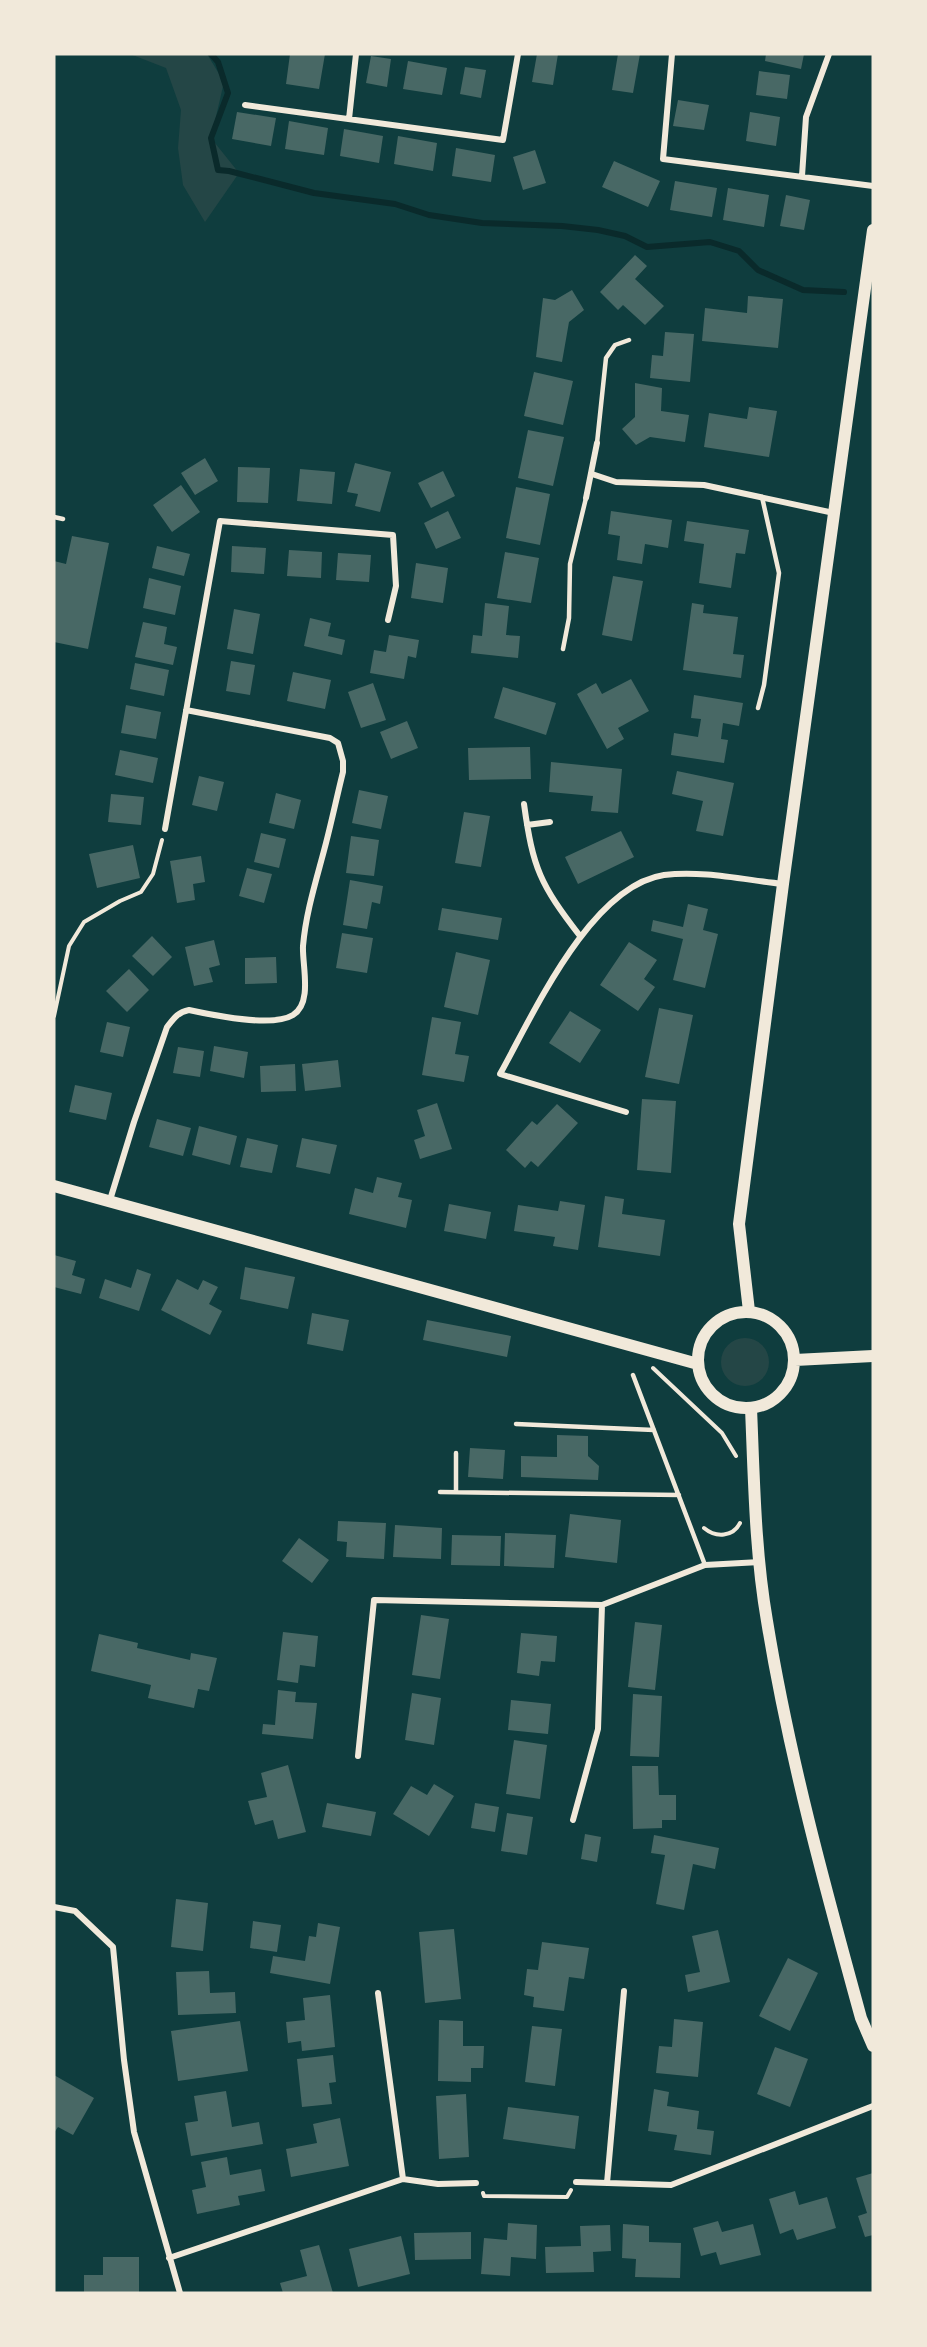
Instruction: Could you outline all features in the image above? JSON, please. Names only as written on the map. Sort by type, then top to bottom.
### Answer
[{"type":"main road","points":[[749,1311],[740,1224],[783,884],[873,230]]},
{"type":"main road","points":[[54,1186],[698,1364]]},
{"type":"main road","points":[[749,1311],[763,1314],[786,1332],[795,1360],[793,1374],[782,1392],[765,1405],[751,1408],[736,1407],[721,1402],[705,1385],[698,1364],[703,1340],[718,1320],[732,1313],[749,1311]]},
{"type":"main road","points":[[795,1360],[873,1356]]},
{"type":"main road","points":[[751,1408],[760,1562],[766,1620],[802,1800],[861,2018],[873,2046]]},
{"type":"street","points":[[349,120],[356,54]]},
{"type":"street","points":[[245,105],[504,140],[518,54]]},
{"type":"street","points":[[672,54],[663,159],[873,186]]},
{"type":"street","points":[[802,176],[806,117],[829,54]]},
{"type":"street","points":[[586,498],[597,443]]},
{"type":"street","points":[[592,474],[616,482],[704,484],[835,513]]},
{"type":"street","points":[[165,830],[220,521],[393,535],[396,586],[388,620]]},
{"type":"street","points":[[110,1200],[167,1027],[180,1011],[189,1010],[267,1020],[284,1019],[294,1015],[301,1006],[304,995],[303,947],[308,911],[343,772],[343,761],[338,743],[330,738],[186,710]]},
{"type":"street","points":[[524,804],[533,859],[542,884],[580,936]]},
{"type":"street","points":[[527,825],[550,822]]},
{"type":"street","points":[[626,1112],[500,1074],[553,977],[580,936],[609,905],[637,885],[663,875],[691,875],[783,884]]},
{"type":"street","points":[[358,1756],[374,1600],[602,1605],[705,1565],[760,1562]]},
{"type":"street","points":[[573,1820],[598,1728],[602,1605]]},
{"type":"street","points":[[54,1907],[75,1911],[113,1947],[124,2060],[134,2132],[180,2293]]},
{"type":"street","points":[[607,2183],[624,1991]]},
{"type":"street","points":[[378,1993],[403,2179]]},
{"type":"street","points":[[576,2182],[671,2185],[873,2106]]},
{"type":"street","points":[[169,2258],[403,2179],[438,2184],[476,2183]]},
{"type":"lane","points":[[597,443],[606,358],[615,345],[629,340]]},
{"type":"lane","points":[[758,708],[764,684],[779,573],[762,496]]},
{"type":"lane","points":[[563,649],[569,618],[570,564],[586,498]]},
{"type":"lane","points":[[54,517],[63,519]]},
{"type":"lane","points":[[633,1375],[705,1565]]},
{"type":"lane","points":[[516,1424],[654,1430]]},
{"type":"lane","points":[[456,1453],[456,1492]]},
{"type":"lane","points":[[440,1492],[679,1495]]},
{"type":"path","points":[[54,1016],[69,946],[84,922],[120,901],[141,892],[153,874],[165,830]]},
{"type":"path","points":[[644,1364],[667,1379],[722,1432],[735,1454],[736,1464]]},
{"type":"path","points":[[689,1523],[699,1519],[709,1532],[728,1534],[740,1525],[741,1514]]},
{"type":"path","points":[[476,2183],[482,2188],[484,2196],[567,2197],[576,2182]]},
{"type":"shaded area","points":[[130,54],[207,54],[224,82],[211,138],[239,173],[205,222],[183,185],[178,148],[181,110],[166,68]]},
{"type":"shaded area","points":[[745,1338],[762,1345],[769,1362],[762,1379],[745,1386],[728,1379],[721,1362],[728,1345]]},
{"type":"building","points":[[290,54],[325,54],[319,89],[286,84]]},
{"type":"building","points":[[537,54],[558,54],[553,85],[532,82]]},
{"type":"building","points":[[618,54],[640,54],[633,93],[612,90]]},
{"type":"building","points":[[766,54],[804,54],[801,69],[765,61]]},
{"type":"building","points":[[371,56],[391,59],[387,87],[366,83]]},
{"type":"building","points":[[408,61],[447,68],[442,95],[403,89]]},
{"type":"building","points":[[465,67],[486,70],[481,98],[460,94]]},
{"type":"building","points":[[759,71],[790,75],[787,99],[756,95]]},
{"type":"building","points":[[678,100],[709,105],[704,130],[673,126]]},
{"type":"building","points":[[237,112],[276,118],[271,146],[232,139]]},
{"type":"building","points":[[750,112],[780,117],[776,146],[746,141]]},
{"type":"building","points":[[289,121],[328,128],[324,155],[285,149]]},
{"type":"building","points":[[344,129],[383,136],[379,163],[340,156]]},
{"type":"building","points":[[398,136],[437,143],[433,171],[394,164]]},
{"type":"building","points":[[456,148],[495,155],[491,182],[452,176]]},
{"type":"building","points":[[535,150],[546,183],[523,190],[513,157]]},
{"type":"building","points":[[614,161],[660,181],[648,207],[602,187]]},
{"type":"building","points":[[675,181],[717,188],[712,217],[670,210]]},
{"type":"building","points":[[728,188],[769,195],[764,227],[723,220]]},
{"type":"building","points":[[786,195],[810,200],[804,230],[780,226]]},
{"type":"building","points":[[635,255],[647,266],[635,279],[664,306],[645,325],[623,305],[618,310],[600,292]]},
{"type":"building","points":[[572,290],[584,310],[569,322],[562,362],[536,357],[543,298],[555,300]]},
{"type":"building","points":[[748,296],[783,299],[778,348],[702,341],[705,308],[747,313]]},
{"type":"building","points":[[665,332],[694,334],[690,382],[650,378],[652,355],[663,356]]},
{"type":"building","points":[[534,372],[573,381],[563,425],[524,416]]},
{"type":"building","points":[[635,383],[662,388],[661,411],[689,415],[685,442],[650,437],[636,445],[622,429],[635,417]]},
{"type":"building","points":[[749,407],[777,411],[769,457],[704,447],[709,413],[747,419]]},
{"type":"building","points":[[528,430],[564,437],[553,486],[518,478]]},
{"type":"building","points":[[205,458],[218,481],[195,495],[181,473]]},
{"type":"building","points":[[355,463],[391,472],[380,512],[355,506],[358,494],[347,492]]},
{"type":"building","points":[[238,467],[270,468],[268,503],[237,502]]},
{"type":"building","points":[[300,469],[335,472],[332,504],[297,501]]},
{"type":"building","points":[[443,471],[455,496],[431,508],[418,483]]},
{"type":"building","points":[[181,485],[200,512],[172,532],[153,505]]},
{"type":"building","points":[[516,487],[550,494],[540,545],[506,538]]},
{"type":"building","points":[[448,511],[461,538],[436,549],[424,523]]},
{"type":"building","points":[[611,511],[672,520],[668,548],[645,544],[642,564],[617,560],[620,536],[608,534]]},
{"type":"building","points":[[687,521],[749,530],[745,554],[736,553],[731,588],[699,583],[704,544],[684,541]]},
{"type":"building","points":[[72,536],[109,543],[88,649],[54,642],[54,561],[66,564]]},
{"type":"building","points":[[157,546],[190,554],[184,576],[152,568]]},
{"type":"building","points":[[232,546],[266,548],[264,574],[231,572]]},
{"type":"building","points":[[289,550],[322,552],[321,578],[287,576]]},
{"type":"building","points":[[505,552],[539,558],[531,603],[497,598]]},
{"type":"building","points":[[338,553],[371,555],[369,582],[336,580]]},
{"type":"building","points":[[416,563],[448,568],[443,603],[411,598]]},
{"type":"building","points":[[613,576],[643,581],[632,641],[602,635]]},
{"type":"building","points":[[149,578],[181,586],[175,615],[143,608]]},
{"type":"building","points":[[485,603],[509,606],[506,635],[520,636],[518,658],[471,653],[473,635],[482,636]]},
{"type":"building","points":[[692,603],[704,605],[703,613],[738,617],[733,654],[744,655],[741,678],[683,670]]},
{"type":"building","points":[[234,609],[260,614],[253,654],[227,649]]},
{"type":"building","points":[[310,618],[331,623],[328,636],[345,640],[342,655],[304,646]]},
{"type":"building","points":[[143,622],[167,627],[164,644],[177,647],[173,665],[135,657]]},
{"type":"building","points":[[389,635],[419,640],[416,658],[408,656],[404,679],[370,673],[374,650],[386,652]]},
{"type":"building","points":[[231,661],[255,665],[250,695],[226,691]]},
{"type":"building","points":[[135,663],[169,670],[164,696],[130,689]]},
{"type":"building","points":[[293,672],[331,680],[325,709],[287,701]]},
{"type":"building","points":[[631,679],[649,711],[618,728],[624,739],[607,749],[577,694],[596,683],[602,694]]},
{"type":"building","points":[[373,683],[386,720],[361,728],[348,692]]},
{"type":"building","points":[[503,687],[556,703],[546,735],[494,718]]},
{"type":"building","points":[[694,695],[743,703],[739,726],[723,723],[721,739],[728,740],[724,763],[671,755],[674,733],[698,737],[701,719],[691,718]]},
{"type":"building","points":[[126,705],[161,712],[156,739],[121,733]]},
{"type":"building","points":[[407,721],[418,748],[391,759],[380,732]]},
{"type":"building","points":[[530,747],[531,779],[469,780],[468,748]]},
{"type":"building","points":[[120,750],[158,758],[153,783],[115,775]]},
{"type":"building","points":[[551,762],[622,769],[618,813],[591,811],[593,796],[549,792]]},
{"type":"building","points":[[677,771],[734,783],[723,836],[696,831],[703,801],[672,794]]},
{"type":"building","points":[[199,776],[224,782],[217,811],[192,805]]},
{"type":"building","points":[[359,790],[388,796],[381,829],[352,823]]},
{"type":"building","points":[[276,793],[301,800],[294,829],[269,823]]},
{"type":"building","points":[[111,794],[144,797],[141,825],[108,822]]},
{"type":"building","points":[[464,812],[490,816],[481,867],[455,863]]},
{"type":"building","points":[[621,831],[634,857],[578,884],[565,857]]},
{"type":"building","points":[[261,833],[286,839],[279,868],[254,862]]},
{"type":"building","points":[[351,836],[379,840],[374,876],[346,873]]},
{"type":"building","points":[[133,845],[140,878],[97,888],[89,854]]},
{"type":"building","points":[[201,856],[205,882],[193,884],[195,900],[177,903],[170,861]]},
{"type":"building","points":[[247,868],[272,874],[264,903],[239,896]]},
{"type":"building","points":[[350,880],[383,886],[380,904],[372,902],[367,929],[343,925]]},
{"type":"building","points":[[688,904],[708,909],[703,930],[718,934],[705,988],[673,980],[683,939],[651,931],[653,920],[683,927]]},
{"type":"building","points":[[442,908],[502,918],[498,940],[438,930]]},
{"type":"building","points":[[342,933],[373,938],[367,973],[336,968]]},
{"type":"building","points":[[152,936],[172,957],[153,976],[132,956]]},
{"type":"building","points":[[214,940],[220,965],[209,968],[213,982],[194,986],[185,947]]},
{"type":"building","points":[[629,942],[657,960],[644,979],[655,987],[638,1011],[600,985]]},
{"type":"building","points":[[456,952],[490,960],[478,1015],[444,1007]]},
{"type":"building","points":[[276,957],[277,983],[245,984],[245,958]]},
{"type":"building","points":[[129,969],[149,990],[127,1012],[106,991]]},
{"type":"building","points":[[659,1008],[693,1015],[679,1084],[645,1077]]},
{"type":"building","points":[[570,1011],[601,1030],[580,1063],[549,1043]]},
{"type":"building","points":[[432,1017],[461,1022],[455,1054],[469,1056],[464,1082],[422,1075]]},
{"type":"building","points":[[107,1022],[130,1027],[123,1057],[100,1052]]},
{"type":"building","points":[[214,1046],[248,1052],[244,1078],[210,1071]]},
{"type":"building","points":[[178,1047],[204,1051],[200,1077],[173,1073]]},
{"type":"building","points":[[338,1060],[341,1087],[305,1091],[302,1064]]},
{"type":"building","points":[[295,1064],[296,1091],[261,1092],[260,1066]]},
{"type":"building","points":[[75,1085],[112,1093],[106,1120],[69,1112]]},
{"type":"building","points":[[642,1099],[676,1101],[671,1173],[637,1170]]},
{"type":"building","points":[[437,1103],[452,1149],[420,1159],[414,1140],[425,1136],[417,1110]]},
{"type":"building","points":[[557,1104],[578,1123],[538,1167],[531,1161],[525,1168],[506,1150],[532,1121],[537,1125]]},
{"type":"building","points":[[157,1119],[191,1128],[183,1156],[149,1147]]},
{"type":"building","points":[[199,1126],[237,1136],[230,1165],[192,1155]]},
{"type":"building","points":[[247,1138],[278,1145],[272,1173],[240,1167]]},
{"type":"building","points":[[302,1138],[337,1145],[330,1174],[296,1167]]},
{"type":"building","points":[[377,1177],[402,1183],[398,1197],[412,1200],[406,1228],[349,1214],[355,1188],[373,1193]]},
{"type":"building","points":[[605,1196],[624,1199],[622,1214],[665,1220],[660,1256],[598,1247]]},
{"type":"building","points":[[560,1201],[585,1205],[578,1250],[553,1246],[555,1237],[514,1231],[518,1205],[558,1211]]},
{"type":"building","points":[[449,1204],[491,1212],[486,1239],[444,1231]]},
{"type":"building","points":[[54,1255],[76,1261],[72,1275],[85,1279],[81,1294],[54,1287]]},
{"type":"building","points":[[245,1267],[295,1277],[288,1309],[240,1299]]},
{"type":"building","points":[[137,1269],[151,1274],[139,1311],[99,1298],[105,1279],[131,1288]]},
{"type":"building","points":[[177,1279],[198,1290],[203,1280],[218,1287],[209,1304],[222,1311],[210,1335],[161,1310]]},
{"type":"building","points":[[312,1313],[349,1320],[343,1351],[307,1344]]},
{"type":"building","points":[[427,1320],[511,1336],[507,1357],[423,1340]]},
{"type":"building","points":[[557,1435],[588,1436],[588,1456],[599,1466],[598,1480],[521,1477],[521,1456],[557,1457]]},
{"type":"building","points":[[470,1448],[505,1450],[503,1479],[468,1477]]},
{"type":"building","points":[[570,1514],[621,1520],[617,1563],[565,1557]]},
{"type":"building","points":[[338,1521],[386,1523],[384,1559],[346,1557],[347,1542],[337,1541]]},
{"type":"building","points":[[395,1525],[442,1528],[441,1559],[393,1557]]},
{"type":"building","points":[[505,1533],[556,1535],[554,1568],[504,1566]]},
{"type":"building","points":[[452,1535],[501,1536],[500,1566],[451,1565]]},
{"type":"building","points":[[299,1538],[329,1560],[312,1583],[282,1561]]},
{"type":"building","points":[[421,1615],[449,1619],[440,1679],[412,1675]]},
{"type":"building","points":[[635,1622],[662,1625],[655,1690],[628,1687]]},
{"type":"building","points":[[283,1632],[318,1636],[315,1667],[300,1665],[298,1683],[277,1680]]},
{"type":"building","points":[[521,1633],[557,1636],[555,1662],[541,1661],[539,1676],[517,1673]]},
{"type":"building","points":[[99,1634],[138,1643],[137,1648],[190,1660],[191,1653],[217,1658],[209,1691],[198,1689],[194,1708],[148,1698],[151,1685],[91,1671]]},
{"type":"building","points":[[278,1690],[296,1692],[295,1702],[317,1703],[313,1739],[262,1734],[263,1724],[275,1725]]},
{"type":"building","points":[[412,1693],[441,1698],[434,1745],[405,1740]]},
{"type":"building","points":[[633,1694],[662,1696],[659,1757],[630,1756]]},
{"type":"building","points":[[511,1700],[551,1704],[548,1734],[508,1730]]},
{"type":"building","points":[[514,1740],[547,1745],[540,1799],[506,1794]]},
{"type":"building","points":[[288,1765],[306,1832],[278,1839],[273,1820],[255,1825],[248,1801],[267,1797],[261,1773]]},
{"type":"building","points":[[632,1766],[658,1766],[659,1795],[676,1795],[676,1820],[662,1820],[662,1828],[633,1829]]},
{"type":"building","points":[[434,1784],[454,1796],[429,1836],[393,1814],[411,1786],[427,1795]]},
{"type":"building","points":[[327,1803],[376,1812],[371,1836],[322,1827]]},
{"type":"building","points":[[475,1803],[499,1807],[495,1832],[471,1828]]},
{"type":"building","points":[[507,1813],[533,1817],[527,1855],[501,1851]]},
{"type":"building","points":[[585,1834],[601,1837],[597,1862],[581,1859]]},
{"type":"building","points":[[654,1835],[719,1848],[715,1869],[693,1864],[684,1910],[656,1904],[665,1855],[651,1853]]},
{"type":"building","points":[[176,1899],[208,1903],[203,1951],[171,1947]]},
{"type":"building","points":[[253,1921],[281,1925],[277,1952],[250,1948]]},
{"type":"building","points":[[318,1923],[340,1927],[330,1984],[270,1973],[273,1956],[305,1961],[309,1936],[316,1937]]},
{"type":"building","points":[[454,1929],[461,1999],[425,2003],[419,1932]]},
{"type":"building","points":[[718,1930],[730,1982],[688,1992],[685,1975],[700,1972],[692,1936]]},
{"type":"building","points":[[542,1942],[589,1948],[584,1979],[569,1977],[564,2011],[533,2007],[534,1997],[524,1995],[527,1969],[538,1970]]},
{"type":"building","points":[[788,1958],[818,1973],[790,2031],[759,2016]]},
{"type":"building","points":[[209,1971],[210,1993],[235,1992],[236,2013],[178,2015],[176,1972]]},
{"type":"building","points":[[330,1995],[335,2047],[302,2051],[301,2041],[288,2043],[286,2022],[305,2020],[303,1998]]},
{"type":"building","points":[[674,2019],[703,2022],[698,2077],[656,2073],[659,2046],[672,2047]]},
{"type":"building","points":[[439,2020],[463,2021],[463,2046],[484,2046],[483,2068],[471,2068],[471,2082],[438,2081]]},
{"type":"building","points":[[240,2021],[248,2071],[178,2081],[171,2031]]},
{"type":"building","points":[[532,2026],[562,2029],[555,2086],[525,2082]]},
{"type":"building","points":[[775,2047],[808,2059],[790,2107],[757,2094]]},
{"type":"building","points":[[333,2055],[336,2082],[329,2083],[332,2104],[302,2107],[297,2059]]},
{"type":"building","points":[[54,2075],[94,2098],[73,2135],[58,2127],[54,2133]]},
{"type":"building","points":[[654,2089],[669,2092],[667,2106],[699,2111],[697,2129],[714,2131],[711,2155],[674,2150],[677,2135],[648,2131]]},
{"type":"building","points":[[226,2091],[232,2127],[259,2122],[263,2144],[191,2156],[185,2123],[198,2121],[194,2096]]},
{"type":"building","points":[[466,2094],[469,2157],[439,2159],[436,2096]]},
{"type":"building","points":[[508,2107],[579,2116],[575,2149],[503,2139]]},
{"type":"building","points":[[340,2118],[349,2166],[291,2177],[286,2149],[317,2143],[313,2124]]},
{"type":"building","points":[[227,2157],[230,2175],[261,2169],[265,2191],[238,2196],[240,2205],[197,2214],[192,2190],[206,2187],[201,2162]]},
{"type":"building","points":[[873,2173],[873,2235],[865,2237],[858,2216],[867,2213],[856,2178]]},
{"type":"building","points":[[795,2191],[799,2205],[827,2197],[836,2228],[797,2240],[793,2229],[780,2234],[769,2199]]},
{"type":"building","points":[[718,2221],[722,2232],[753,2224],[761,2255],[720,2265],[716,2252],[701,2256],[693,2228]]},
{"type":"building","points":[[508,2223],[537,2225],[536,2259],[511,2257],[510,2276],[481,2274],[484,2238],[507,2240]]},
{"type":"building","points":[[623,2224],[649,2226],[649,2242],[681,2243],[680,2278],[635,2277],[636,2259],[622,2258]]},
{"type":"building","points":[[610,2225],[611,2251],[593,2252],[594,2272],[546,2273],[545,2247],[581,2246],[580,2226]]},
{"type":"building","points":[[471,2232],[471,2259],[415,2260],[414,2233]]},
{"type":"building","points":[[401,2236],[410,2274],[358,2287],[349,2249]]},
{"type":"building","points":[[319,2245],[333,2293],[283,2293],[280,2283],[307,2276],[300,2250]]},
{"type":"building","points":[[103,2257],[139,2257],[139,2293],[84,2293],[84,2275],[103,2275]]},
{"type":"waterway","points":[[211,54],[218,62],[228,93],[211,138],[218,170],[314,193],[395,204],[429,215],[482,223],[562,226],[598,230],[625,236],[647,247],[710,242],[739,251],[758,270],[803,290],[844,292]]}]
